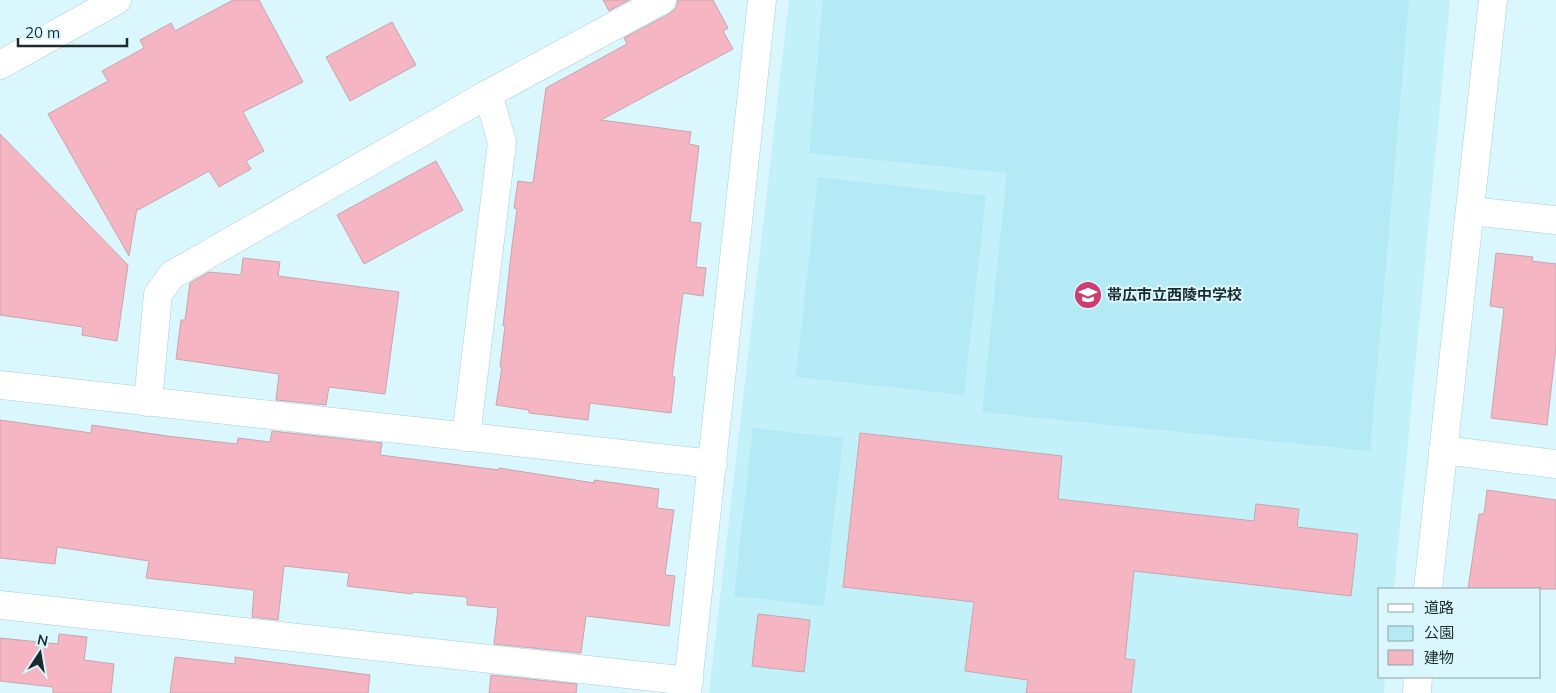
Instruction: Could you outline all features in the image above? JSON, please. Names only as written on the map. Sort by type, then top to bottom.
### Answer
[{"type":"street","points":[[0,65],[117,0]]},
{"type":"street","points":[[148,402],[158,294],[172,275],[488,94],[662,0]]},
{"type":"street","points":[[0,605],[688,687],[762,0]]},
{"type":"street","points":[[1428,588],[1493,0]]},
{"type":"street","points":[[466,437],[502,142],[488,94]]},
{"type":"street","points":[[1470,210],[1556,220]]},
{"type":"street","points":[[0,386],[713,464]]},
{"type":"street","points":[[1443,450],[1556,464]]},
{"type":"shaded area","name":"帯広市立西陵中学校","points":[[789,0],[1450,0],[1394,588],[1378,588],[1378,678],[1385,678],[1384,693],[709,693]]},
{"type":"green space","points":[[823,0],[1409,0],[1370,451],[982,412],[1007,173],[809,153]]},
{"type":"green space","points":[[818,177],[986,196],[964,395],[796,377]]},
{"type":"green space","points":[[753,428],[843,438],[824,606],[734,596]]},
{"type":"building","points":[[233,0],[259,0],[303,82],[243,112],[264,151],[246,161],[251,169],[219,187],[209,171],[138,210],[137,208],[129,256],[48,114],[108,81],[102,71],[144,48],[140,40],[171,23],[175,31]]},
{"type":"building","points":[[603,0],[629,0],[609,11]]},
{"type":"building","points":[[678,0],[713,0],[728,28],[723,31],[733,49],[601,120],[691,132],[689,144],[699,146],[690,222],[701,223],[696,267],[706,268],[703,296],[683,293],[672,377],[675,377],[671,413],[590,403],[588,420],[529,413],[529,410],[496,405],[502,367],[500,367],[505,326],[503,326],[517,209],[514,208],[518,181],[533,183],[546,88],[627,44],[624,38],[669,14],[676,8]]},
{"type":"building","points":[[392,22],[416,65],[350,101],[326,57]]},
{"type":"building","points":[[0,134],[128,265],[117,341],[82,335],[83,327],[0,315]]},
{"type":"building","points":[[436,161],[463,210],[364,264],[337,215]]},
{"type":"building","points":[[1496,253],[1533,257],[1532,261],[1556,264],[1556,347],[1547,425],[1491,418],[1504,308],[1490,306]]},
{"type":"building","points":[[243,258],[280,262],[278,276],[399,292],[385,394],[329,387],[326,405],[276,400],[279,374],[176,359],[181,320],[185,320],[190,283],[209,272],[241,275]]},
{"type":"building","points":[[0,420],[91,433],[92,425],[237,444],[238,438],[270,442],[272,431],[382,443],[380,455],[499,470],[499,468],[594,483],[594,480],[659,489],[657,508],[674,510],[665,575],[675,576],[669,626],[586,616],[581,653],[494,644],[498,608],[467,605],[467,597],[413,592],[412,594],[347,586],[349,573],[284,566],[278,620],[252,617],[254,590],[146,578],[149,561],[57,547],[55,564],[0,558]]},
{"type":"building","points":[[860,433],[1062,456],[1058,499],[1254,521],[1256,504],[1299,509],[1297,527],[1358,534],[1351,596],[1134,571],[1125,659],[1135,660],[1131,693],[1026,693],[1028,680],[965,671],[974,602],[843,587]]},
{"type":"building","points":[[1487,490],[1556,500],[1556,589],[1468,588],[1479,514],[1484,514]]},
{"type":"building","points":[[758,614],[810,620],[804,672],[752,666]]},
{"type":"building","points":[[59,634],[87,637],[84,660],[114,664],[111,693],[53,693],[53,687],[0,681],[0,638],[58,644]]},
{"type":"building","points":[[175,657],[235,664],[235,657],[370,675],[368,693],[170,693]]},
{"type":"building","points":[[491,675],[577,684],[576,693],[489,693]]},
{"type":"place","name":"帯広市立西陵中学校","points":[[1088,295]]}]
